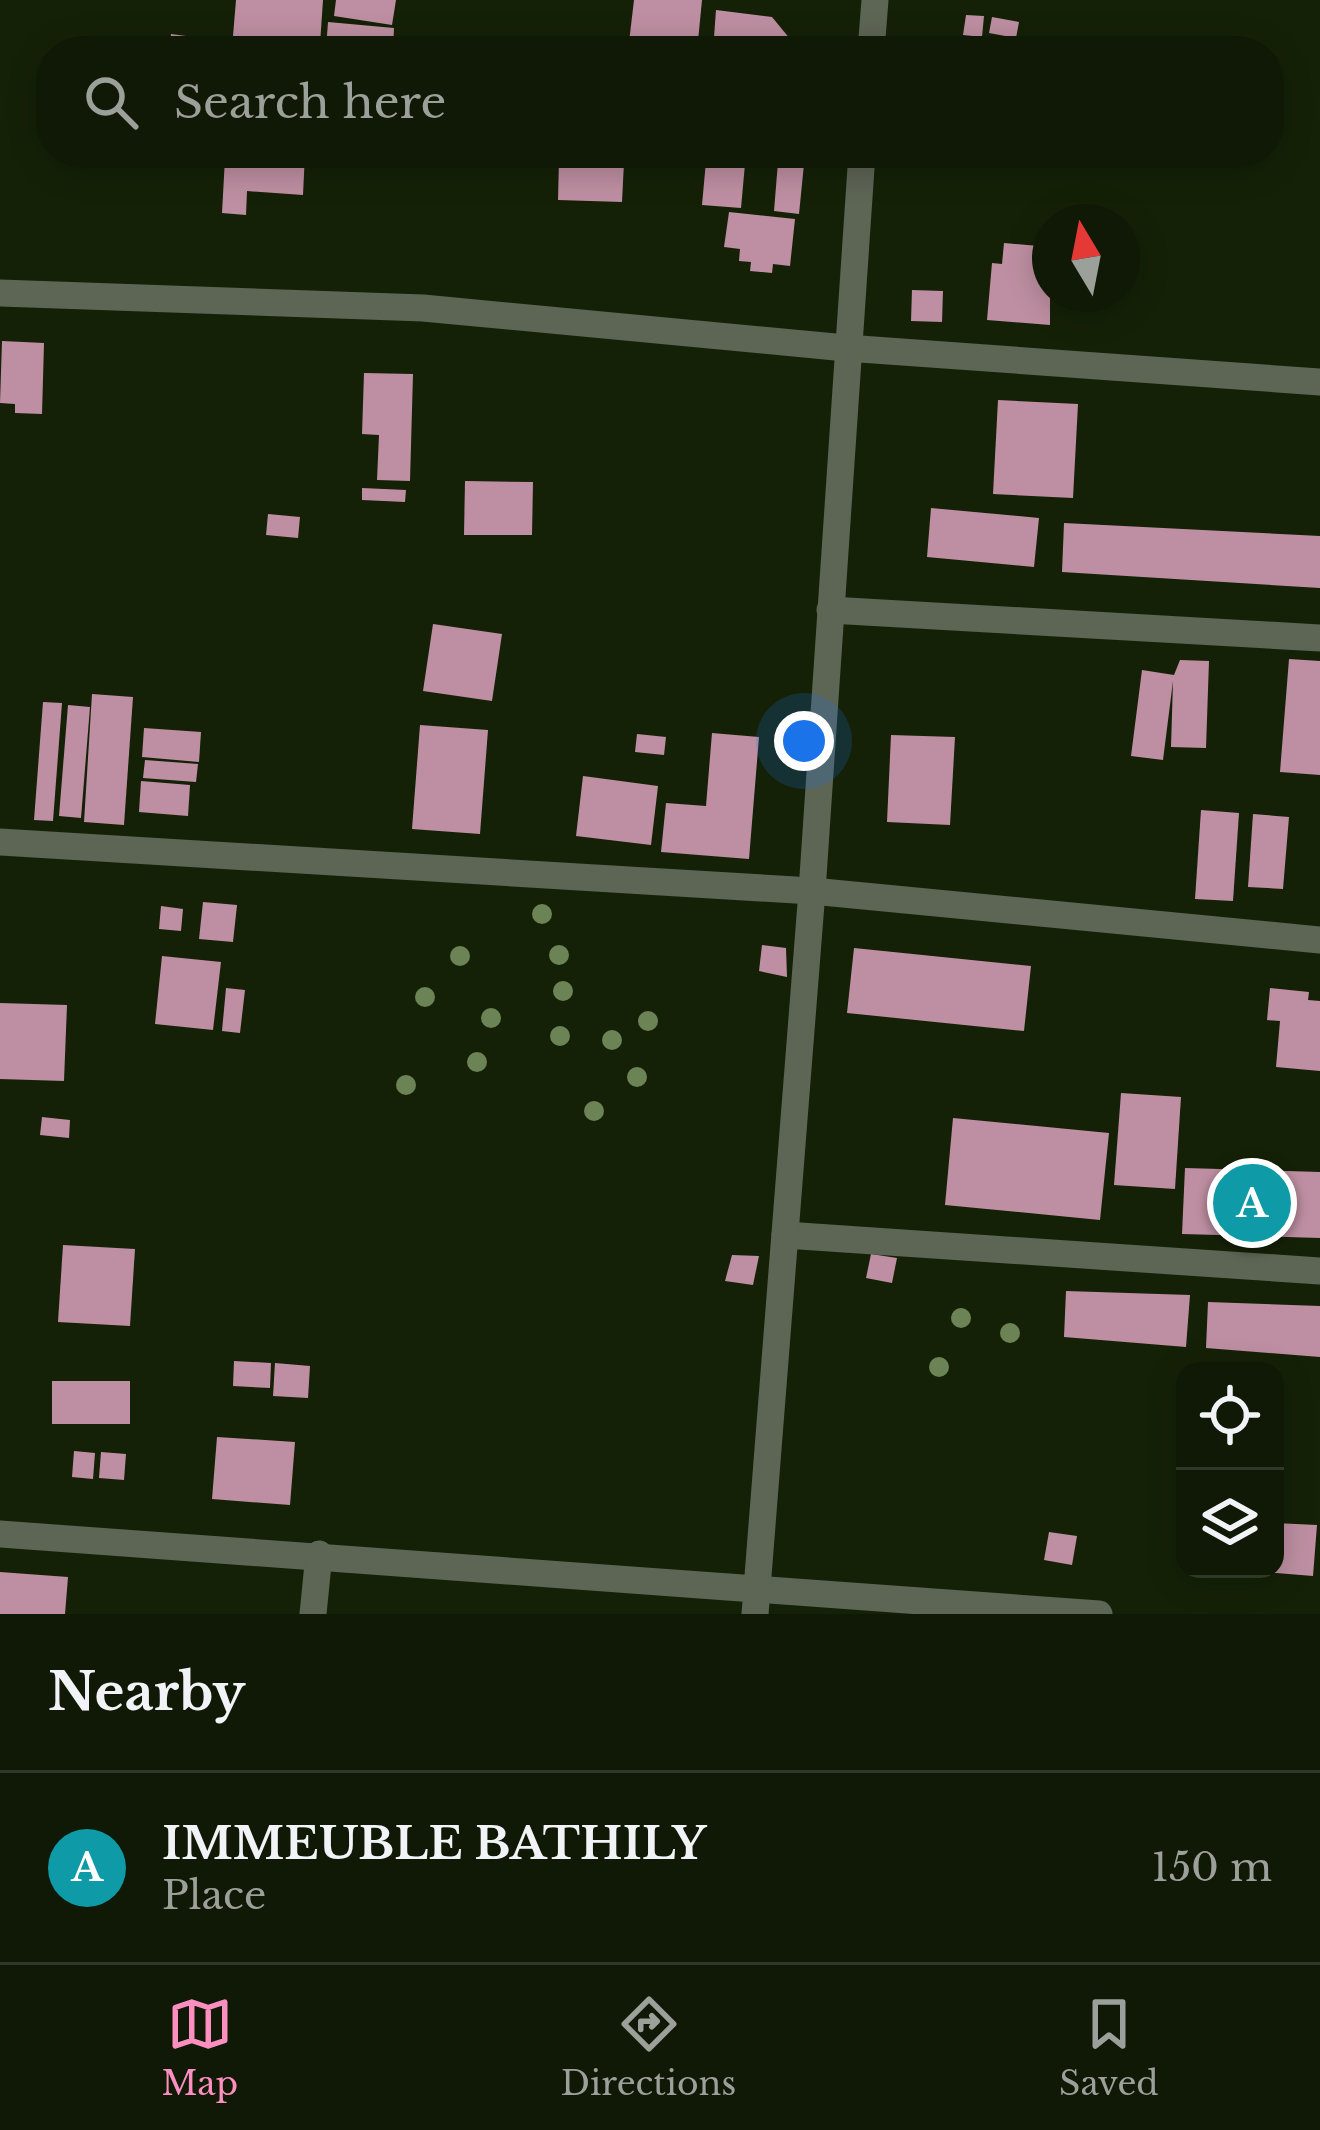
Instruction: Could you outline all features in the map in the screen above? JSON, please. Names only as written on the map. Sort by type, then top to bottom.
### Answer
[{"type":"street","points":[[872,36],[875,0]]},
{"type":"street","points":[[756,1601],[812,891],[861,168]]},
{"type":"street","points":[[0,293],[423,308],[846,348],[1320,382]]},
{"type":"street","points":[[830,610],[1320,638]]},
{"type":"street","points":[[0,842],[812,891],[1320,940]]},
{"type":"street","points":[[785,1235],[1320,1271]]},
{"type":"street","points":[[0,1534],[319,1554],[756,1601],[1099,1614]]},
{"type":"street","points":[[313,1614],[319,1554]]},
{"type":"building","points":[[236,0],[323,0],[321,36],[233,36]]},
{"type":"building","points":[[336,0],[396,0],[392,25],[334,16]]},
{"type":"building","points":[[634,0],[702,0],[698,36],[630,36]]},
{"type":"building","points":[[716,10],[772,17],[788,36],[714,36]]},
{"type":"building","points":[[966,15],[984,16],[982,36],[963,35]]},
{"type":"building","points":[[992,17],[1019,22],[1016,36],[989,33]]},
{"type":"building","points":[[328,22],[394,28],[394,36],[327,36]]},
{"type":"building","points":[[224,168],[304,168],[303,195],[247,191],[246,215],[222,213]]},
{"type":"building","points":[[559,168],[624,168],[622,202],[558,200]]},
{"type":"building","points":[[705,168],[745,168],[741,208],[702,205]]},
{"type":"building","points":[[778,168],[804,168],[799,214],[774,211]]},
{"type":"building","points":[[729,212],[795,219],[790,266],[773,264],[772,273],[750,271],[751,262],[739,261],[740,249],[724,247]]},
{"type":"building","points":[[1004,243],[1032,245],[1032,312],[1050,312],[1050,325],[987,320],[992,263],[1002,264]]},
{"type":"building","points":[[912,290],[943,291],[942,322],[911,321]]},
{"type":"building","points":[[2,341],[44,343],[42,414],[15,413],[15,404],[0,403]]},
{"type":"building","points":[[364,373],[413,374],[410,481],[377,480],[379,435],[362,434]]},
{"type":"building","points":[[998,400],[1078,404],[1073,498],[993,494]]},
{"type":"building","points":[[465,481],[533,482],[532,535],[464,535]]},
{"type":"building","points":[[362,488],[406,490],[405,502],[362,500]]},
{"type":"building","points":[[931,508],[1039,518],[1034,567],[927,557]]},
{"type":"building","points":[[268,514],[300,517],[298,538],[266,535]]},
{"type":"building","points":[[1064,523],[1320,536],[1320,588],[1062,572]]},
{"type":"building","points":[[433,624],[502,634],[492,701],[423,691]]},
{"type":"building","points":[[1289,659],[1320,661],[1320,775],[1280,772]]},
{"type":"building","points":[[1180,660],[1209,661],[1206,748],[1171,747],[1173,681],[1163,760],[1131,756],[1142,670],[1174,675]]},
{"type":"building","points":[[92,694],[133,697],[124,825],[84,822]]},
{"type":"building","points":[[43,702],[62,703],[53,821],[34,820]]},
{"type":"building","points":[[68,705],[90,707],[81,818],[59,816]]},
{"type":"building","points":[[420,725],[488,730],[480,834],[412,829]]},
{"type":"building","points":[[144,728],[201,732],[199,762],[142,757]]},
{"type":"building","points":[[712,733],[759,737],[749,859],[661,852],[666,803],[706,806]]},
{"type":"building","points":[[637,734],[666,737],[664,755],[635,752]]},
{"type":"building","points":[[891,735],[955,737],[950,825],[887,822]]},
{"type":"building","points":[[145,760],[198,764],[196,782],[143,778]]},
{"type":"building","points":[[583,776],[658,786],[651,845],[576,836]]},
{"type":"building","points":[[141,781],[190,785],[188,816],[139,812]]},
{"type":"building","points":[[1201,810],[1239,813],[1233,901],[1195,899]]},
{"type":"building","points":[[1253,814],[1289,817],[1283,889],[1248,887]]},
{"type":"building","points":[[203,902],[237,905],[233,942],[199,939]]},
{"type":"building","points":[[161,906],[183,909],[181,931],[159,929]]},
{"type":"building","points":[[762,945],[786,948],[787,977],[759,971]]},
{"type":"building","points":[[854,948],[1031,966],[1024,1031],[847,1013]]},
{"type":"building","points":[[162,956],[221,962],[213,1030],[155,1024]]},
{"type":"building","points":[[226,988],[245,990],[240,1033],[222,1031]]},
{"type":"building","points":[[1270,988],[1309,992],[1308,1000],[1320,1001],[1320,1071],[1276,1067],[1280,1021],[1267,1020]]},
{"type":"building","points":[[0,1003],[67,1005],[64,1081],[0,1079]]},
{"type":"building","points":[[1121,1093],[1181,1097],[1175,1189],[1114,1185]]},
{"type":"building","points":[[42,1117],[70,1120],[69,1138],[40,1135]]},
{"type":"building","points":[[953,1118],[1109,1133],[1100,1220],[945,1205]]},
{"type":"building","points":[[1185,1168],[1320,1172],[1320,1238],[1182,1234]]},
{"type":"building","points":[[63,1245],[135,1249],[130,1326],[58,1322]]},
{"type":"building","points":[[871,1254],[897,1258],[892,1283],[866,1278]]},
{"type":"building","points":[[732,1255],[759,1256],[753,1285],[725,1281]]},
{"type":"building","points":[[1066,1291],[1190,1295],[1186,1347],[1064,1337]]},
{"type":"building","points":[[1208,1302],[1320,1306],[1320,1357],[1206,1348]]},
{"type":"building","points":[[234,1361],[271,1363],[270,1388],[233,1386]]},
{"type":"building","points":[[275,1363],[310,1366],[308,1398],[273,1396]]},
{"type":"building","points":[[52,1381],[130,1381],[130,1424],[52,1424]]},
{"type":"building","points":[[217,1437],[295,1442],[290,1505],[212,1499]]},
{"type":"building","points":[[74,1451],[95,1453],[93,1479],[72,1477]]},
{"type":"building","points":[[101,1452],[126,1454],[124,1480],[99,1478]]},
{"type":"building","points":[[1284,1523],[1317,1525],[1313,1576],[1284,1574]]},
{"type":"building","points":[[1049,1532],[1077,1536],[1072,1565],[1044,1560]]},
{"type":"building","points":[[0,1572],[68,1577],[65,1614],[0,1614]]},
{"type":"place","name":"IMMEUBLE BATHILY","points":[[1252,1203]]}]
